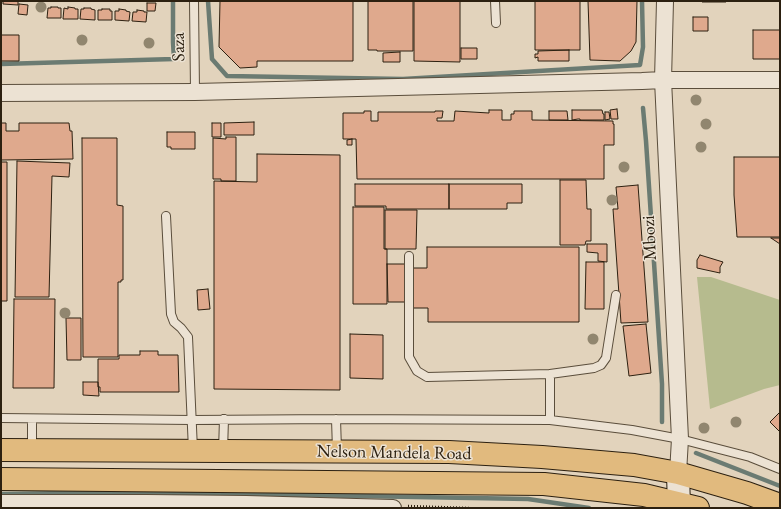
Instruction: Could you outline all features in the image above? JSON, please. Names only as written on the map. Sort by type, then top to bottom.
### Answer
[{"type":"main road","name":"Nelson Mandela Road","points":[[1,450],[448,452],[542,457],[634,465],[678,473],[746,493],[780,505]]},
{"type":"main road","name":"Nelson Mandela Road","points":[[1,479],[544,484],[643,501],[685,506]]},
{"type":"street","name":"Mbozi","points":[[665,1],[663,80],[680,438],[678,473]]},
{"type":"street","points":[[1,93],[195,92],[663,80],[780,80]]},
{"type":"street","points":[[678,473],[685,506]]},
{"type":"street","points":[[1,503],[238,503],[393,508]]},
{"type":"lane","name":"Saza","points":[[194,1],[195,92]]},
{"type":"lane","points":[[495,1],[496,23]]},
{"type":"lane","points":[[166,216],[170,314],[174,322],[188,337],[193,451]]},
{"type":"lane","points":[[410,256],[409,357],[417,371],[427,377],[550,374],[594,368],[601,365],[606,358],[616,295]]},
{"type":"lane","points":[[550,374],[550,420]]},
{"type":"lane","points":[[1,418],[192,420],[550,420],[632,430],[680,438],[750,458],[780,469]]},
{"type":"lane","points":[[32,419],[32,450]]},
{"type":"lane","points":[[223,451],[224,419]]},
{"type":"lane","points":[[336,419],[338,452]]},
{"type":"green space","points":[[697,277],[711,277],[780,300],[780,385],[764,389],[710,409]]},
{"type":"building","points":[[3,1],[18,1],[18,5],[3,4]]},
{"type":"building","points":[[220,1],[353,1],[353,61],[257,61],[257,67],[240,68],[219,47]]},
{"type":"building","points":[[368,1],[413,1],[413,51],[368,50]]},
{"type":"building","points":[[414,1],[460,1],[460,62],[414,61]]},
{"type":"building","points":[[535,1],[580,1],[580,50],[535,50]]},
{"type":"building","points":[[588,1],[637,1],[636,42],[631,51],[620,61],[590,60]]},
{"type":"building","points":[[701,1],[726,1],[726,2],[702,2]]},
{"type":"building","points":[[147,3],[156,3],[155,11],[147,11]]},
{"type":"building","points":[[19,4],[28,5],[27,15],[18,14]]},
{"type":"building","points":[[68,7],[78,9],[78,19],[63,19],[64,8],[68,9]]},
{"type":"building","points":[[48,8],[61,8],[61,18],[47,18]]},
{"type":"building","points":[[91,8],[95,10],[95,20],[80,19],[81,9]]},
{"type":"building","points":[[110,9],[110,11],[112,11],[112,20],[98,20],[98,10]]},
{"type":"building","points":[[119,9],[130,12],[129,21],[115,20],[115,11],[119,11]]},
{"type":"building","points":[[137,10],[147,12],[146,22],[132,21],[133,12],[137,12]]},
{"type":"building","points":[[693,17],[708,17],[708,31],[693,31]]},
{"type":"building","points":[[753,30],[780,30],[780,59],[753,59]]},
{"type":"building","points":[[1,35],[19,35],[19,61],[1,61]]},
{"type":"building","points":[[461,48],[477,48],[477,59],[461,59]]},
{"type":"building","points":[[569,50],[569,61],[538,61],[538,57],[535,58],[535,54],[538,54],[538,51]]},
{"type":"building","points":[[400,52],[400,62],[383,62],[383,53]]},
{"type":"building","points":[[617,109],[618,119],[611,119],[610,110]]},
{"type":"building","points":[[489,110],[502,110],[502,120],[511,120],[511,114],[514,114],[514,111],[532,111],[532,120],[613,121],[614,145],[604,145],[604,179],[357,179],[356,139],[343,139],[343,113],[364,113],[364,111],[371,111],[371,121],[378,121],[378,112],[443,111],[442,118],[437,118],[437,121],[454,121],[455,111],[489,113]]},
{"type":"building","points":[[572,110],[602,110],[604,120],[572,120]]},
{"type":"building","points":[[549,111],[567,111],[568,120],[549,120]]},
{"type":"building","points":[[605,112],[609,112],[610,119],[605,120]]},
{"type":"building","points":[[254,122],[254,135],[224,135],[224,123]]},
{"type":"building","points":[[1,123],[6,123],[6,131],[19,131],[19,123],[69,123],[70,131],[72,131],[73,159],[1,160]]},
{"type":"building","points":[[212,123],[221,123],[221,137],[212,137]]},
{"type":"building","points":[[167,132],[195,132],[195,149],[171,149],[171,147],[167,147]]},
{"type":"building","points":[[226,137],[236,137],[236,181],[221,181],[221,179],[213,179],[213,138],[226,139]]},
{"type":"building","points":[[82,138],[117,138],[117,205],[123,206],[123,280],[118,282],[118,357],[83,357]]},
{"type":"building","points":[[352,139],[352,145],[347,145],[347,140]]},
{"type":"building","points":[[257,154],[340,155],[340,390],[214,389],[214,181],[257,182]]},
{"type":"building","points":[[734,157],[780,157],[780,237],[737,237],[734,195]]},
{"type":"building","points":[[17,161],[70,163],[69,177],[52,176],[49,297],[15,297]]},
{"type":"building","points":[[1,162],[7,162],[7,301],[1,301]]},
{"type":"building","points":[[560,180],[586,180],[587,209],[591,209],[591,241],[586,241],[585,245],[560,245]]},
{"type":"building","points":[[355,184],[449,184],[449,209],[386,209],[386,206],[355,206]]},
{"type":"building","points":[[449,184],[522,184],[522,203],[507,203],[507,209],[449,209]]},
{"type":"building","points":[[638,185],[648,322],[621,323],[613,209],[618,209],[616,187]]},
{"type":"building","points":[[353,207],[384,207],[384,249],[387,249],[387,304],[353,304]]},
{"type":"building","points":[[385,210],[417,210],[416,249],[385,249]]},
{"type":"building","points":[[771,238],[780,238],[780,244]]},
{"type":"building","points":[[587,244],[607,244],[607,262],[598,261],[598,253],[587,252]]},
{"type":"building","points":[[427,247],[579,247],[579,322],[428,322],[428,308],[413,308],[412,268],[427,268]]},
{"type":"building","points":[[700,255],[723,262],[720,267],[720,273],[697,268],[697,260]]},
{"type":"building","points":[[586,262],[604,262],[604,309],[585,309]]},
{"type":"building","points":[[387,264],[409,264],[409,302],[388,302]]},
{"type":"building","points":[[208,289],[210,309],[198,310],[197,290]]},
{"type":"building","points":[[14,299],[55,299],[54,388],[13,388]]},
{"type":"building","points":[[66,318],[81,318],[81,360],[67,360]]},
{"type":"building","points":[[646,324],[651,373],[629,376],[623,326]]},
{"type":"building","points":[[350,334],[383,335],[383,379],[350,378]]},
{"type":"building","points":[[140,351],[158,351],[158,355],[178,355],[179,392],[100,392],[100,387],[98,387],[98,359],[119,359],[119,355],[140,355]]},
{"type":"building","points":[[83,382],[98,382],[99,396],[83,395]]},
{"type":"building","points":[[780,412],[780,432],[770,422]]},
{"type":"waterway","points":[[1,64],[174,59],[173,1]]},
{"type":"waterway","points":[[208,1],[212,59],[227,76],[403,79],[640,65],[643,47],[642,1]]},
{"type":"waterway","points":[[643,108],[662,384],[662,422]]},
{"type":"waterway","points":[[696,453],[780,486]]},
{"type":"waterway","points":[[1,494],[132,492],[528,499],[589,508]]}]
